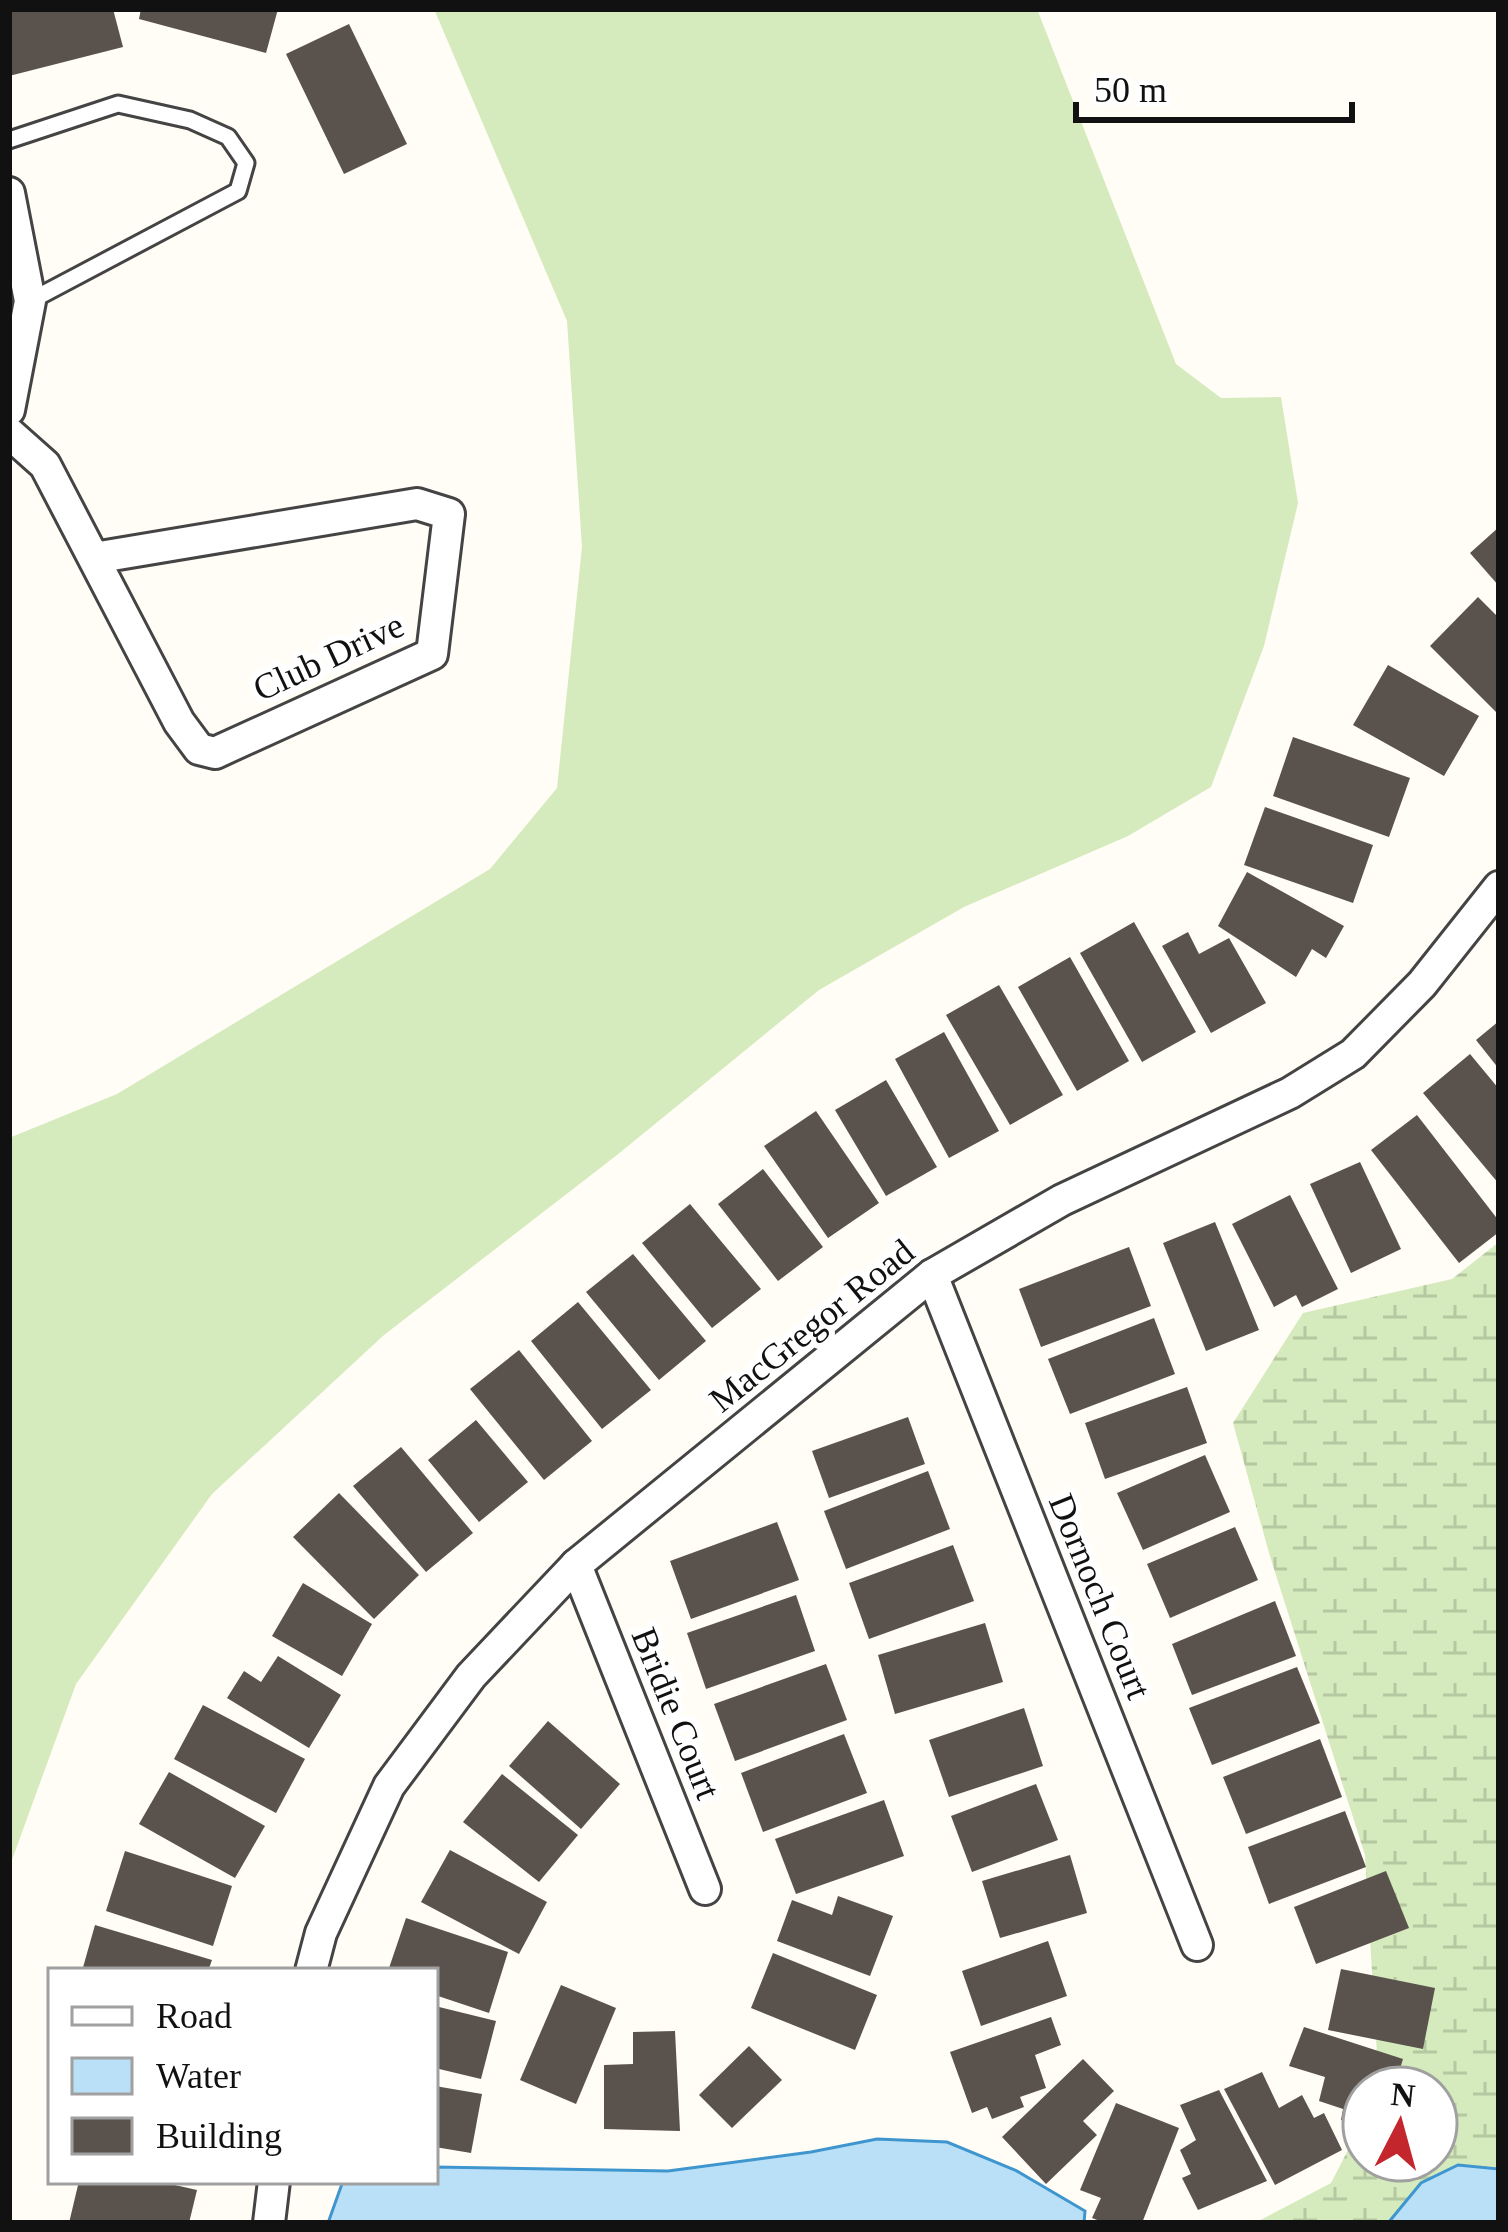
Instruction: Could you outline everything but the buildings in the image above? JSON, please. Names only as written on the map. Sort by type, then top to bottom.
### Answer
[{"type":"street","points":[[9,194],[30,301],[9,410]]},
{"type":"street","name":"Club Drive","points":[[9,433],[45,465],[179,722],[199,748],[215,753],[432,654],[449,514],[416,504],[94,558]]},
{"type":"street","name":"MacGregor Road","points":[[312,1968],[321,1933],[389,1786],[470,1676],[576,1565],[932,1275],[1062,1200],[1289,1094],[1352,1054],[1422,984],[1499,887]]},
{"type":"street","name":"Dornoch Court","points":[[932,1275],[1197,1945]]},
{"type":"street","name":"Bridie Court","points":[[576,1565],[705,1889]]},
{"type":"street","points":[[269,2223],[274,2184]]},
{"type":"lane","points":[[9,140],[118,104],[190,120],[228,136],[246,163],[238,191],[30,301]]},
{"type":"green space","points":[[434,9],[1037,9],[1176,364],[1221,398],[1281,397],[1298,503],[1264,646],[1211,787],[1128,836],[964,907],[819,990],[617,1155],[384,1335],[212,1494],[76,1684],[9,1868],[9,1138],[117,1094],[490,869],[557,788],[582,547],[567,321]]},
{"type":"green space","points":[[1499,1242],[1499,2169],[1460,2166],[1460,2064],[1378,2064],[1365,1855],[1233,1423],[1303,1313],[1452,1279]]},
{"type":"green space","points":[[1340,2166],[1340,2184],[1420,2184],[1388,2223],[1255,2223],[1331,2183]]},
{"type":"water","points":[[877,2139],[947,2142],[1015,2170],[1085,2211],[1084,2223],[328,2223],[342,2184],[438,2184],[438,2167],[668,2171]]},
{"type":"water","points":[[1460,2165],[1499,2169],[1499,2223],[1388,2223],[1420,2184],[1460,2184]]}]
